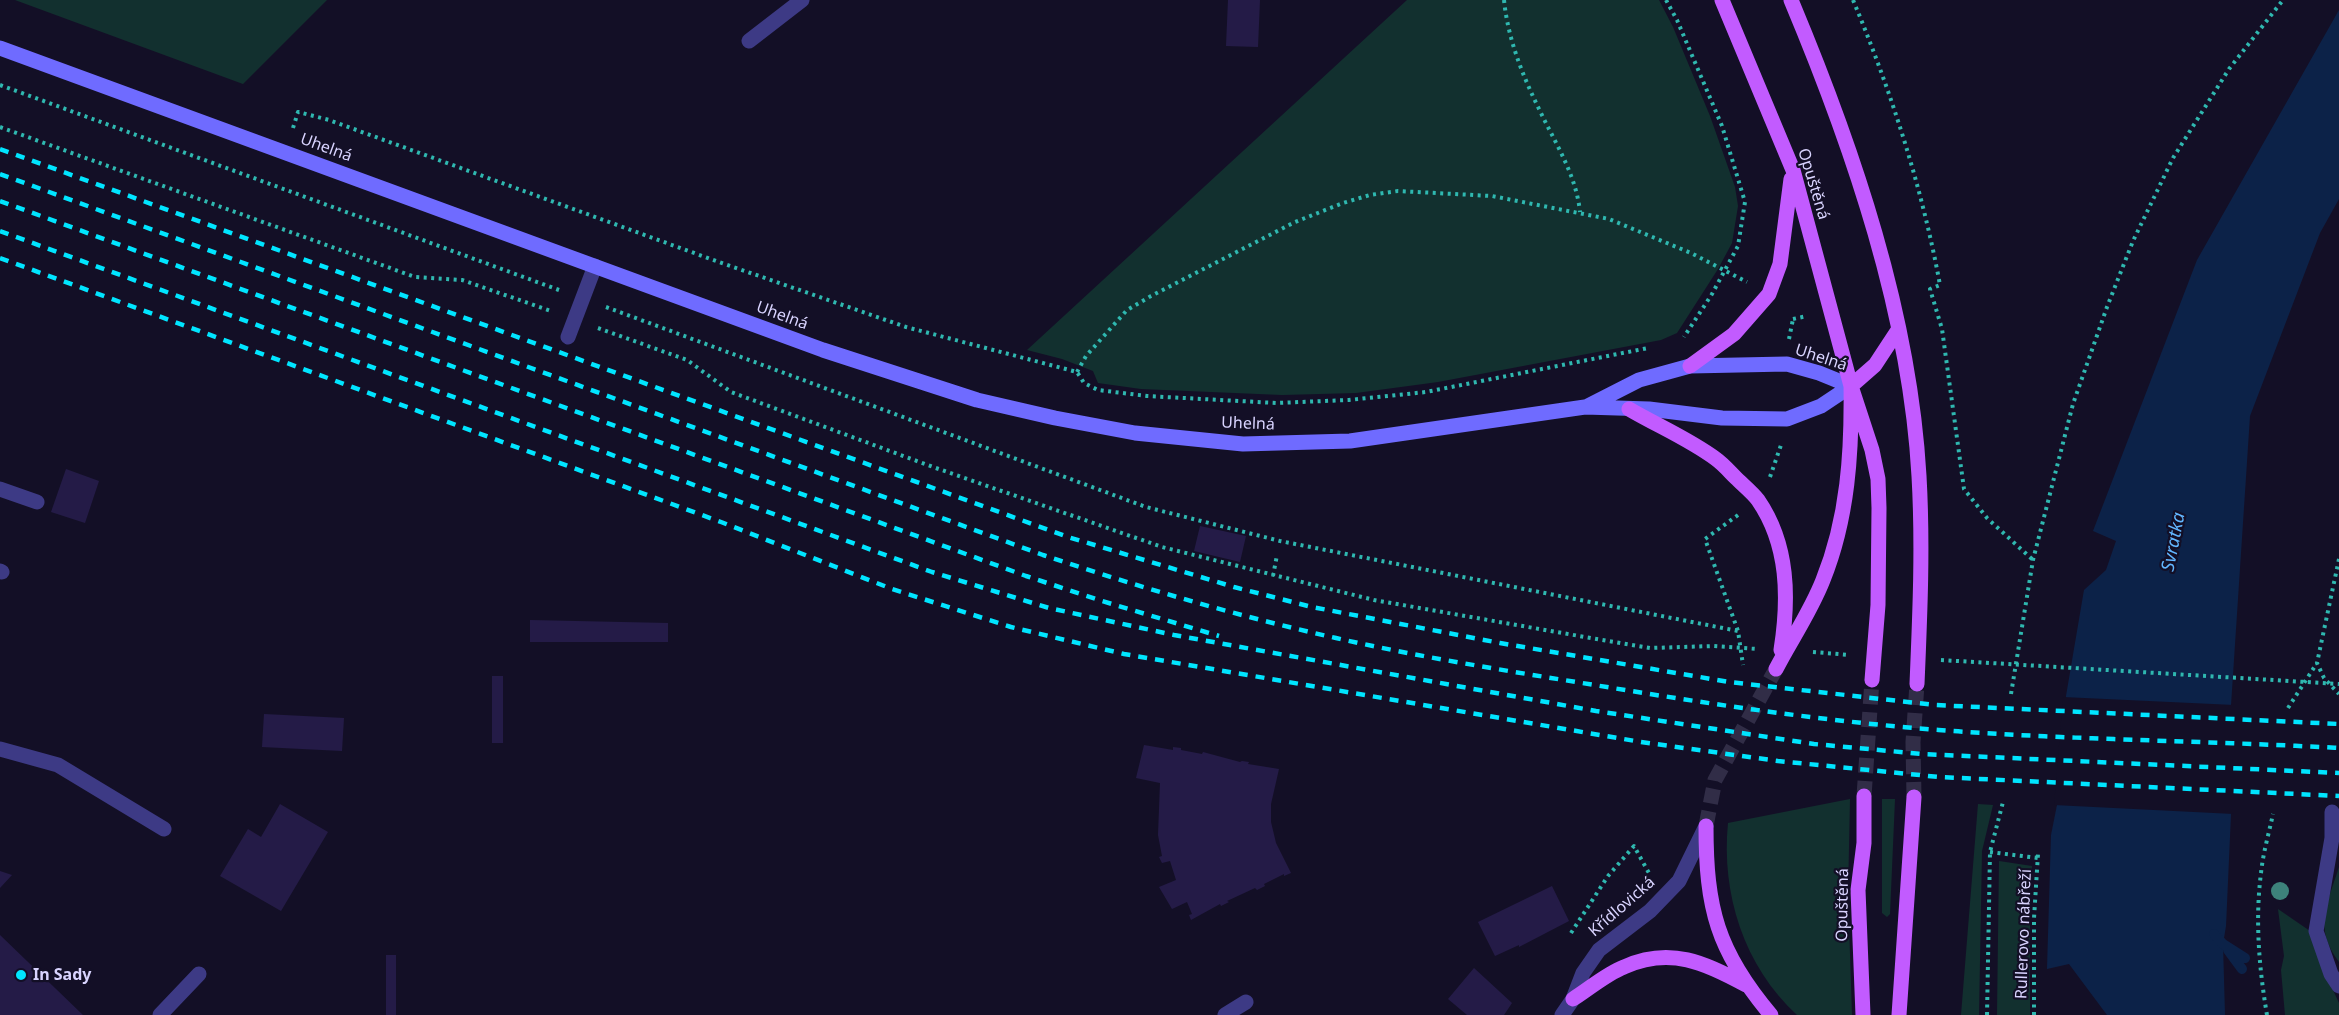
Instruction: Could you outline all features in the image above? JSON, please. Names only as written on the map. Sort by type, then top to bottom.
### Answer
[{"type":"main road","name":"Opuštěná","points":[[1722,0],[1792,170],[1851,386],[1872,450],[1878,479],[1879,508],[1878,605],[1872,680]]},
{"type":"main road","points":[[1791,0],[1849,147],[1892,297],[1911,403],[1919,474],[1922,592],[1917,684]]},
{"type":"main road","name":"Uhelná","points":[[0,48],[823,350],[976,400],[1135,433],[1243,444],[1350,441],[1585,407],[1722,418],[1787,419],[1821,406],[1851,386]]},
{"type":"main road","points":[[1690,366],[1734,334],[1769,294],[1780,264],[1792,170]]},
{"type":"main road","points":[[1851,386],[1875,365],[1898,330]]},
{"type":"main road","name":"Uhelná","points":[[1585,407],[1639,380],[1690,366],[1787,364],[1819,373],[1851,386]]},
{"type":"main road","name":"Opuštěná","points":[[1629,409],[1691,442],[1718,460],[1758,500],[1774,531],[1783,559],[1786,587],[1785,625],[1777,666],[1823,581],[1838,535],[1848,484],[1852,436],[1851,386]]},
{"type":"main road","name":"Opuštěná","points":[[1863,1015],[1858,890],[1864,843],[1864,796]]},
{"type":"main road","points":[[1899,1015],[1914,797]]},
{"type":"main road","points":[[1706,826],[1706,862],[1712,908],[1722,939],[1746,985],[1771,1015]]},
{"type":"main road","points":[[1573,999],[1622,967],[1647,959],[1695,961],[1713,967],[1746,985]]},
{"type":"street","points":[[748,41],[802,0]]},
{"type":"street","points":[[568,337],[595,266]]},
{"type":"street","points":[[0,489],[37,502]]},
{"type":"street","points":[[0,749],[58,765],[164,829]]},
{"type":"street","points":[[2332,812],[2332,838],[2316,931],[2331,974],[2339,986]]},
{"type":"street","name":"Křídlovická","points":[[1562,1015],[1573,999],[1583,973],[1599,950],[1650,911],[1678,880],[1706,826]]},
{"type":"street","points":[[160,1015],[199,974]]},
{"type":"street","points":[[1225,1015],[1246,1002]]},
{"type":"path","points":[[1504,0],[1506,22],[1515,54],[1539,110],[1569,169],[1578,192],[1580,212]]},
{"type":"path","points":[[1666,0],[1677,20],[1722,126],[1742,185],[1745,201],[1738,246],[1683,338],[1675,342]]},
{"type":"path","points":[[1853,0],[1878,60],[1930,229],[1940,285],[1930,289],[1942,329],[1964,489],[1987,518],[2033,560]]},
{"type":"path","points":[[2011,693],[2033,560],[2073,404],[2107,307],[2133,241],[2173,158],[2229,69],[2283,0]]},
{"type":"path","points":[[0,85],[1146,507],[1280,541],[1738,631]]},
{"type":"path","points":[[284,152],[298,112],[319,117],[716,261],[906,327],[1077,372],[1084,383],[1098,390],[1147,396],[1276,403],[1339,400],[1426,392],[1655,347]]},
{"type":"path","points":[[0,127],[415,277],[462,280],[490,290]]},
{"type":"path","points":[[1077,372],[1086,356],[1127,310],[1246,246],[1343,203],[1370,195],[1398,191],[1492,196],[1609,219],[1691,254],[1755,286]]},
{"type":"path","points":[[1787,345],[1792,319],[1813,315]]},
{"type":"path","points":[[654,348],[687,360],[731,392],[1162,548],[1374,600],[1650,648],[1714,646],[1761,649]]},
{"type":"path","points":[[1766,486],[1782,442]]},
{"type":"path","points":[[1743,665],[1738,631],[1705,539],[1746,509]]},
{"type":"path","points":[[1273,576],[1278,555]]},
{"type":"path","points":[[2288,708],[2317,663],[2339,559]]},
{"type":"path","points":[[1808,652],[1855,655]]},
{"type":"path","points":[[1938,660],[2339,684]]},
{"type":"path","points":[[2317,663],[2324,678],[2339,694]]},
{"type":"path","points":[[1987,1015],[1990,852],[2003,802]]},
{"type":"path","points":[[2267,1015],[2260,973],[2258,914],[2261,872],[2273,814]]},
{"type":"path","points":[[1571,933],[1608,876],[1634,846],[1652,877]]},
{"type":"path","name":"Rullerovo nábřeží","points":[[1990,852],[2038,856],[2034,918],[2034,1015]]},
{"type":"green space","points":[[15,0],[327,0],[243,84]]},
{"type":"green space","points":[[1407,0],[1659,0],[1673,27],[1710,116],[1735,187],[1738,206],[1732,243],[1677,333],[1661,340],[1438,382],[1356,393],[1282,395],[1141,389],[1098,383],[1093,371],[1062,359],[1027,350]]},
{"type":"green space","points":[[1850,799],[1848,894],[1852,1015],[1797,1015],[1763,974],[1740,927],[1728,876],[1728,823]]},
{"type":"green space","points":[[1882,799],[1895,799],[1890,914],[1887,917],[1882,913]]},
{"type":"green space","points":[[1978,804],[1993,805],[1982,851],[1979,1015],[1961,1015]]},
{"type":"green space","points":[[1999,861],[2032,866],[2031,886],[2027,886],[2026,918],[2030,918],[2030,1015],[1997,1015]]},
{"type":"green space","points":[[2339,867],[2339,962],[2326,938],[2324,927],[2327,905]]},
{"type":"green space","points":[[2278,909],[2310,931],[2339,1003],[2339,1015],[2285,1015],[2281,970],[2284,956]]},
{"type":"water","name":"Svratka","points":[[2339,10],[2339,199],[2320,233],[2250,416],[2231,705],[2231,814],[2226,926],[2223,944],[2225,1015],[2107,1015],[2069,964],[2047,969],[2051,835],[2057,805],[2066,696],[2084,590],[2106,570],[2116,541],[2093,531],[2197,260]]},
{"type":"pier","points":[[2063,697],[2234,705],[2234,814],[2054,805]]},
{"type":"building","points":[[1228,0],[1260,0],[1258,47],[1226,46]]},
{"type":"building","points":[[66,469],[99,481],[85,523],[51,512]]},
{"type":"building","points":[[1200,526],[1246,536],[1240,562],[1194,551]]},
{"type":"building","points":[[530,620],[668,623],[668,642],[530,642]]},
{"type":"building","points":[[492,676],[503,676],[503,743],[492,743]]},
{"type":"building","points":[[264,714],[344,718],[342,751],[262,747]]},
{"type":"building","points":[[1144,745],[1173,750],[1173,747],[1181,748],[1181,750],[1202,754],[1203,752],[1240,762],[1249,762],[1248,764],[1279,769],[1271,804],[1271,822],[1276,843],[1291,873],[1284,876],[1284,874],[1264,884],[1265,886],[1257,890],[1255,888],[1221,906],[1220,904],[1191,920],[1189,915],[1192,914],[1187,902],[1172,909],[1159,887],[1176,880],[1170,861],[1162,863],[1159,857],[1162,856],[1158,835],[1160,783],[1136,778]]},
{"type":"building","points":[[280,804],[328,832],[281,911],[220,876],[248,829],[261,837]]},
{"type":"building","points":[[0,871],[12,875],[0,888]]},
{"type":"building","points":[[1552,886],[1569,921],[1519,947],[1519,945],[1495,956],[1478,922]]},
{"type":"building","name":"In Sady","points":[[0,935],[83,1015],[0,1015]]},
{"type":"building","points":[[386,955],[396,955],[396,1015],[386,1015]]},
{"type":"building","points":[[1474,968],[1512,1003],[1504,1015],[1467,1015],[1448,999]]},
{"type":"waterway","points":[[2214,934],[2223,944],[2245,958]]},
{"type":"waterway","points":[[2228,950],[2242,969]]},
{"type":"tunnel","points":[[1706,826],[1715,780],[1776,669]]},
{"type":"tunnel","points":[[1864,796],[1872,680]]},
{"type":"tunnel","points":[[1914,797],[1913,742],[1917,684]]},
{"type":"railway","points":[[0,149],[1068,537],[1234,587],[1312,607],[1500,643],[1729,682],[1935,705],[2339,724]]},
{"type":"railway","points":[[0,174],[1043,555],[1188,600],[1262,620],[1396,651],[1486,667],[1698,702],[1821,718],[2012,735],[2339,748]]},
{"type":"railway","points":[[0,201],[1026,576],[1219,636]]},
{"type":"railway","points":[[0,231],[932,572],[1049,608],[1174,635],[1596,711],[1814,744],[1922,754],[2339,773]]},
{"type":"railway","points":[[0,258],[721,522],[892,589],[1011,627],[1124,654],[1641,742],[1778,761],[1939,777],[2339,796]]},
{"type":"place","name":"In Sady","points":[[21,975]]}]
